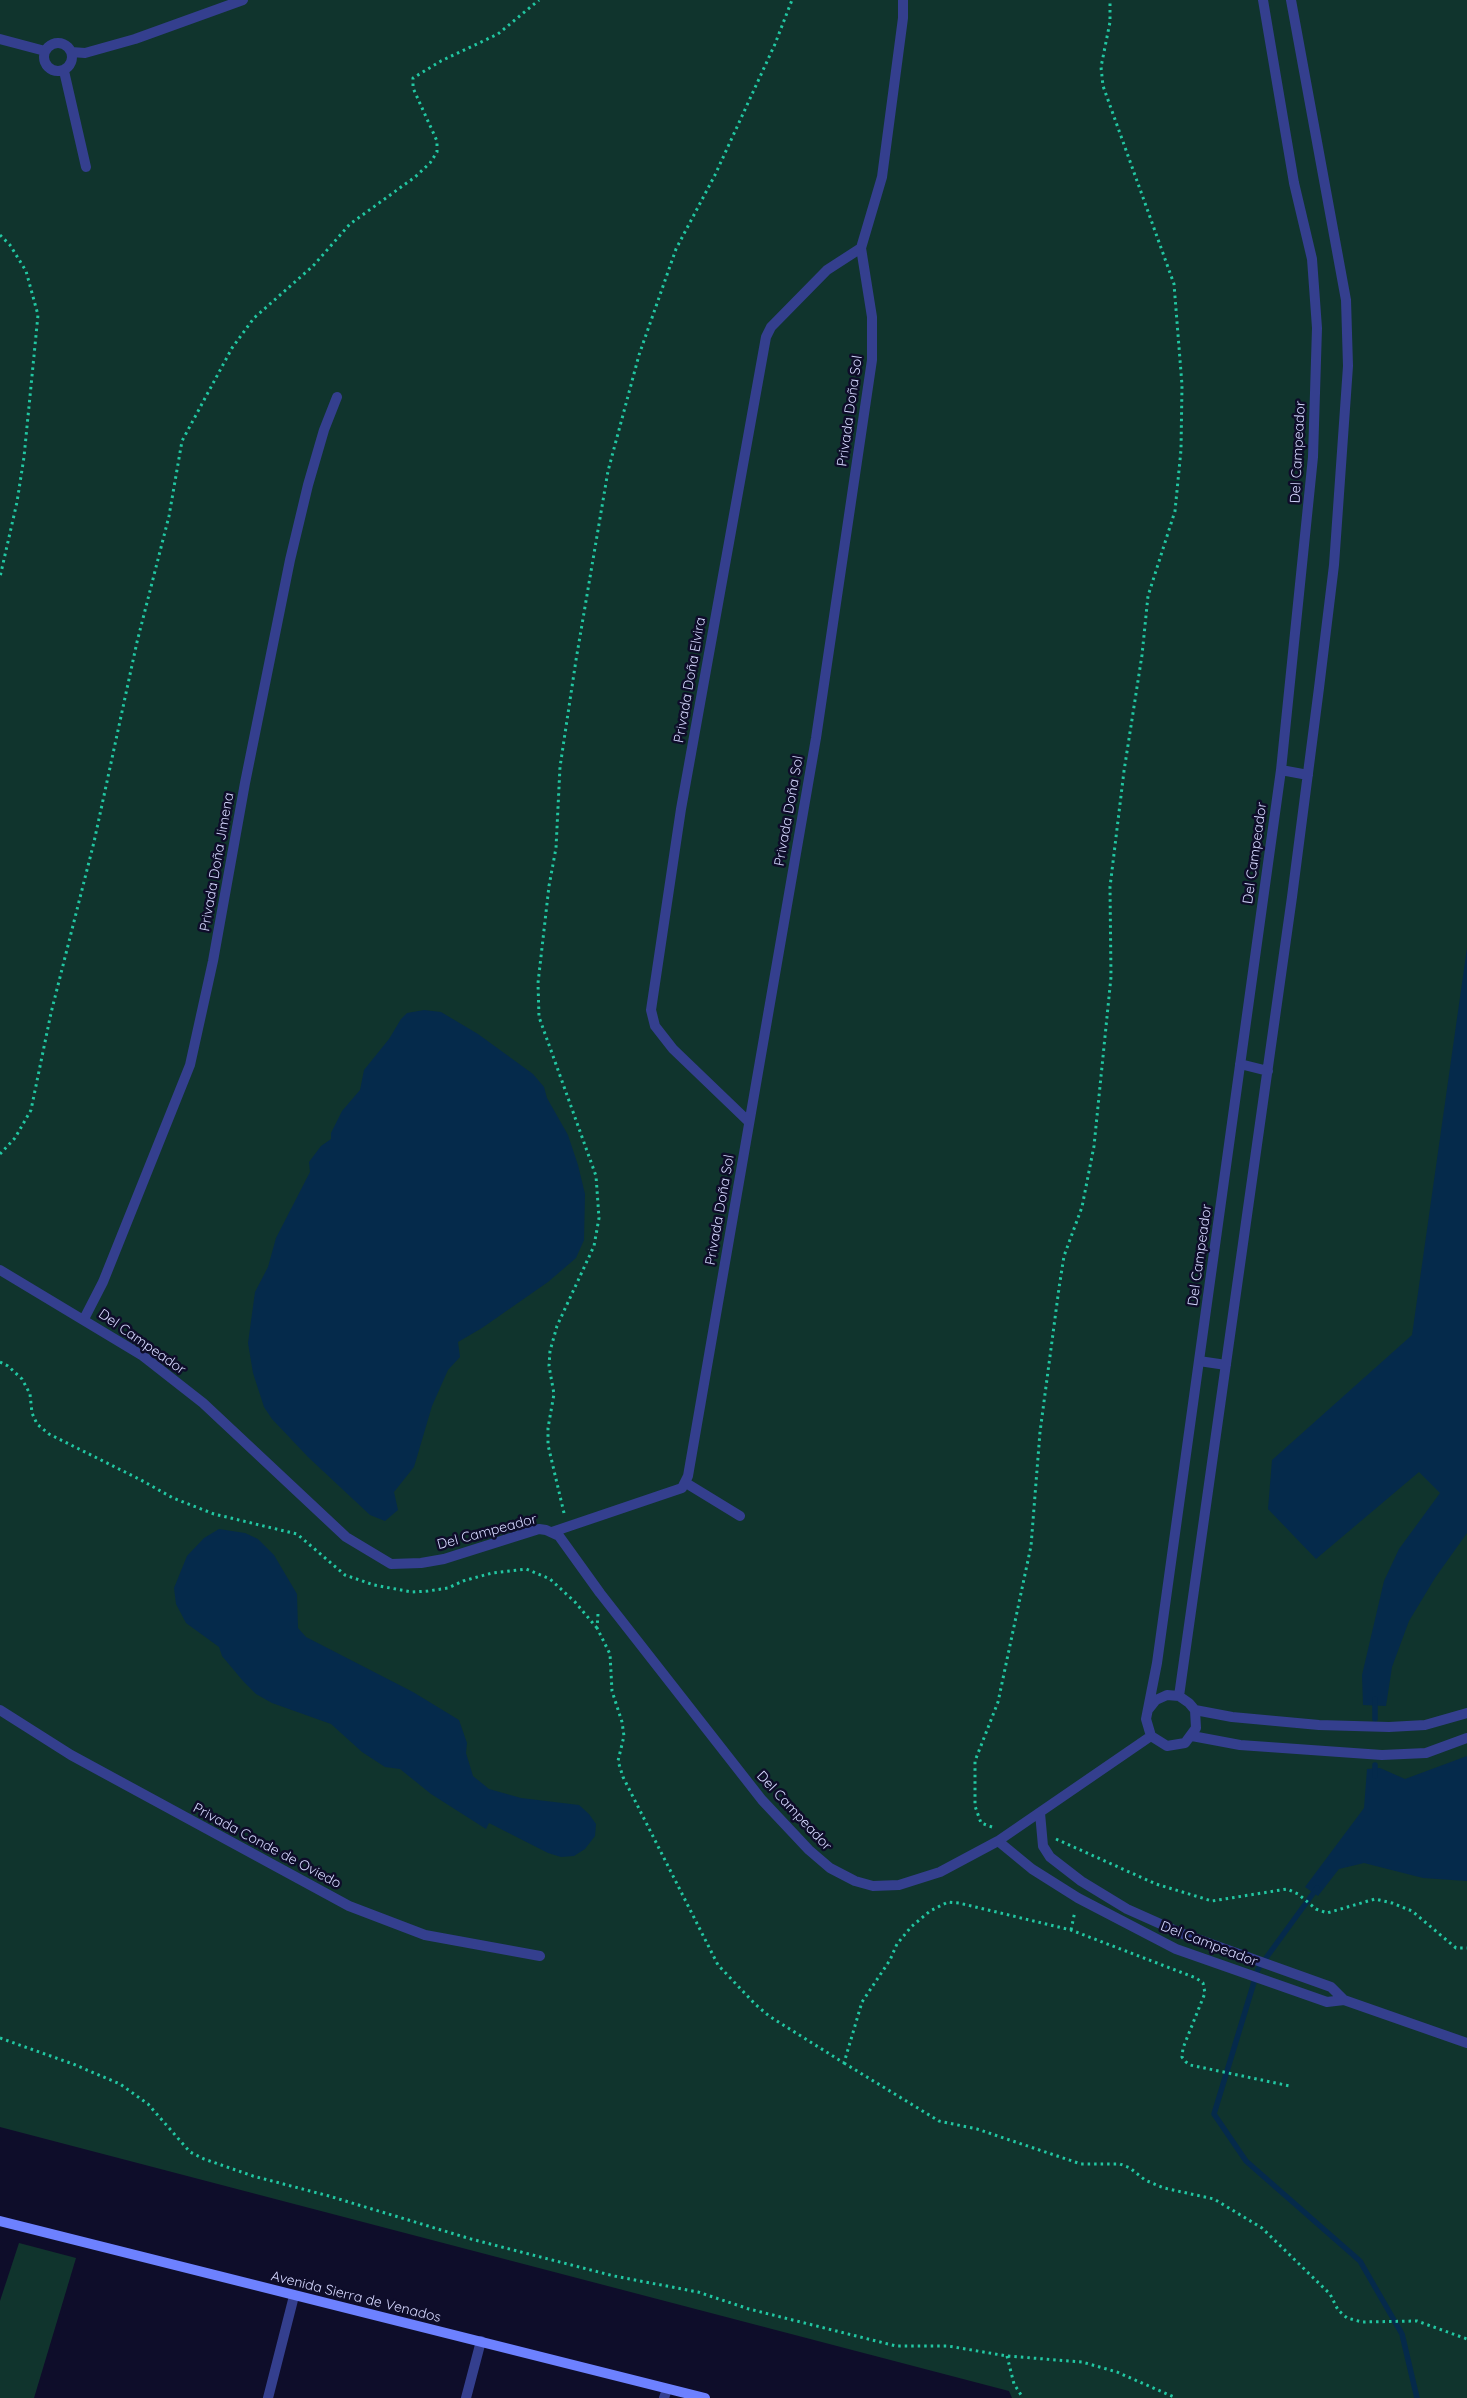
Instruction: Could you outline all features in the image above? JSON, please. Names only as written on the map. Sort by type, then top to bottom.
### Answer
[{"type":"street","points":[[64,71],[52,70],[47,66],[44,56],[45,51],[53,44],[64,44],[71,52],[85,53],[135,39],[243,0]]},
{"type":"street","name":"Privada Doña Sol","points":[[686,1483],[816,738],[872,360],[872,317],[861,248],[882,177],[903,18],[903,0]]},
{"type":"street","name":"Del Campeador","points":[[0,1270],[143,1356],[202,1403],[346,1537],[391,1564],[421,1563],[444,1559],[539,1530],[552,1532],[564,1543],[600,1593],[762,1800],[808,1850],[830,1868],[855,1881],[873,1886],[899,1885],[940,1872],[998,1841],[1151,1736],[1146,1719],[1157,1663],[1281,770],[1311,476],[1317,328],[1312,259],[1294,184],[1263,0]]},
{"type":"street","points":[[1179,1696],[1308,775],[1334,565],[1348,366],[1346,300],[1291,0]]},
{"type":"street","points":[[0,39],[45,51]]},
{"type":"street","points":[[71,52],[70,63],[64,71],[86,167]]},
{"type":"street","name":"Privada Doña Elvira","points":[[749,1122],[673,1048],[656,1026],[651,1010],[684,790],[766,337],[771,328],[827,270],[861,248]]},
{"type":"street","name":"Privada Doña Jimena","points":[[84,1319],[103,1282],[190,1065],[213,962],[245,784],[290,560],[310,477],[336,398]]},
{"type":"street","points":[[1281,770],[1308,775]]},
{"type":"street","points":[[1240,1064],[1268,1071]]},
{"type":"street","points":[[1199,1361],[1226,1365]]},
{"type":"street","points":[[552,1532],[682,1488],[686,1483],[740,1516]]},
{"type":"street","points":[[1148,1710],[1156,1700],[1167,1696],[1179,1696],[1195,1710],[1197,1719],[1192,1736],[1185,1743],[1167,1746],[1151,1736]]},
{"type":"street","name":"Privada Conde de Oviedo","points":[[0,1710],[71,1755],[348,1906],[424,1935],[540,1956]]},
{"type":"street","points":[[1195,1710],[1232,1717],[1319,1725],[1389,1727],[1425,1724],[1467,1713]]},
{"type":"street","points":[[1192,1736],[1240,1745],[1382,1755],[1426,1753],[1467,1738]]},
{"type":"street","name":"Del Campeador","points":[[1040,1813],[1043,1846],[1050,1857],[1081,1881],[1127,1909],[1183,1934],[1252,1961],[1331,1987],[1344,2000],[1467,2043]]},
{"type":"street","name":"Del Campeador","points":[[998,1841],[1032,1869],[1120,1922],[1176,1949],[1327,2002],[1344,2000]]},
{"type":"street","name":"Avenida Sierra de Venados","points":[[0,2221],[294,2296],[481,2341],[666,2394],[705,2398]]},
{"type":"street","points":[[268,2398],[294,2296]]},
{"type":"street","points":[[466,2398],[481,2341]]},
{"type":"path","points":[[0,1154],[15,1138],[31,1110],[51,1013],[94,842],[137,642],[169,516],[182,441],[232,348],[254,318],[313,266],[350,224],[415,177],[430,163],[437,152],[437,141],[413,88],[413,78],[441,61],[498,34],[539,0]]},
{"type":"path","points":[[568,1526],[548,1445],[548,1428],[554,1394],[549,1366],[550,1351],[557,1326],[594,1246],[599,1218],[596,1176],[539,1017],[538,983],[549,886],[556,848],[560,767],[608,472],[639,355],[676,249],[715,175],[776,44],[792,0]]},
{"type":"path","points":[[1013,1831],[981,1823],[975,1806],[976,1760],[998,1702],[1031,1546],[1040,1432],[1064,1256],[1082,1207],[1094,1146],[1111,978],[1110,887],[1124,771],[1142,655],[1148,596],[1175,511],[1180,457],[1182,385],[1174,284],[1103,86],[1101,67],[1110,22],[1110,0]]},
{"type":"path","points":[[0,235],[26,271],[38,315],[24,457],[17,502],[0,578]]},
{"type":"path","points":[[0,1362],[8,1366],[22,1379],[30,1394],[32,1413],[37,1424],[49,1434],[173,1498],[214,1514],[297,1534],[345,1575],[374,1585],[412,1592],[448,1588],[463,1580],[492,1573],[526,1569],[550,1579],[575,1602],[597,1628],[610,1654],[612,1691],[622,1722],[624,1736],[618,1768],[718,1964],[755,2004],[822,2051],[939,2121],[977,2129],[1081,2164],[1120,2164],[1154,2185],[1214,2199],[1262,2228],[1330,2294],[1338,2310],[1347,2318],[1362,2322],[1417,2321],[1467,2339]]},
{"type":"path","points":[[597,1628],[600,1593]]},
{"type":"path","points":[[1041,1836],[1058,1840],[1156,1884],[1212,1901],[1287,1889],[1298,1894],[1316,1909],[1327,1913],[1375,1899],[1392,1903],[1412,1911],[1456,1948],[1467,1948]]},
{"type":"path","points":[[844,2063],[866,1993],[905,1933],[930,1911],[948,1902],[998,1911],[1071,1930],[1196,1978],[1203,1983],[1205,1993],[1183,2048],[1182,2057],[1190,2065],[1290,2086]]},
{"type":"path","points":[[0,2038],[73,2064],[120,2084],[148,2104],[190,2152],[204,2159],[253,2176],[329,2196],[471,2239],[614,2276],[698,2292],[749,2309],[896,2346],[948,2346],[1007,2356],[1082,2362],[1117,2372],[1176,2398]]},
{"type":"path","points":[[1007,2356],[1014,2384],[1023,2398]]},
{"type":"green space","points":[[0,0],[1467,0],[1467,2398],[1012,2398],[1009,2391],[0,2127]]},
{"type":"green space","points":[[19,2243],[76,2258],[34,2398],[0,2398],[0,2301]]},
{"type":"water","points":[[1467,948],[1467,1533],[1435,1578],[1409,1621],[1392,1667],[1386,1706],[1363,1705],[1362,1675],[1384,1581],[1399,1549],[1440,1493],[1419,1472],[1316,1559],[1268,1509],[1272,1460],[1412,1335]]},
{"type":"water","points":[[424,1010],[441,1012],[478,1034],[533,1074],[544,1087],[547,1098],[568,1135],[578,1165],[585,1194],[584,1240],[576,1258],[548,1282],[482,1328],[458,1342],[460,1357],[448,1370],[432,1406],[414,1467],[394,1492],[398,1510],[385,1521],[370,1515],[308,1457],[272,1419],[264,1407],[253,1373],[248,1343],[255,1292],[268,1267],[276,1238],[310,1172],[309,1162],[321,1146],[331,1139],[331,1133],[342,1111],[360,1090],[364,1070],[389,1039],[401,1019],[407,1013]]},
{"type":"water","points":[[219,1529],[245,1533],[258,1539],[274,1555],[297,1594],[298,1628],[306,1637],[413,1692],[459,1720],[467,1743],[466,1753],[473,1776],[489,1789],[521,1798],[579,1805],[596,1824],[595,1836],[585,1849],[574,1856],[561,1857],[548,1853],[489,1823],[486,1829],[431,1794],[400,1769],[385,1767],[362,1752],[331,1724],[272,1703],[256,1694],[222,1656],[219,1647],[186,1623],[176,1604],[174,1588],[187,1556],[204,1538]]},
{"type":"water","points":[[1467,1756],[1467,1881],[1423,1878],[1364,1863],[1339,1869],[1318,1896],[1305,1887],[1364,1808],[1367,1769],[1380,1768],[1405,1779]]},
{"type":"waterway","points":[[1375,1699],[1375,1719]]},
{"type":"waterway","points":[[1375,1765],[1375,1776]]},
{"type":"waterway","points":[[1317,1888],[1258,1969],[1214,2114],[1246,2161],[1360,2261],[1402,2334],[1417,2398]]}]
